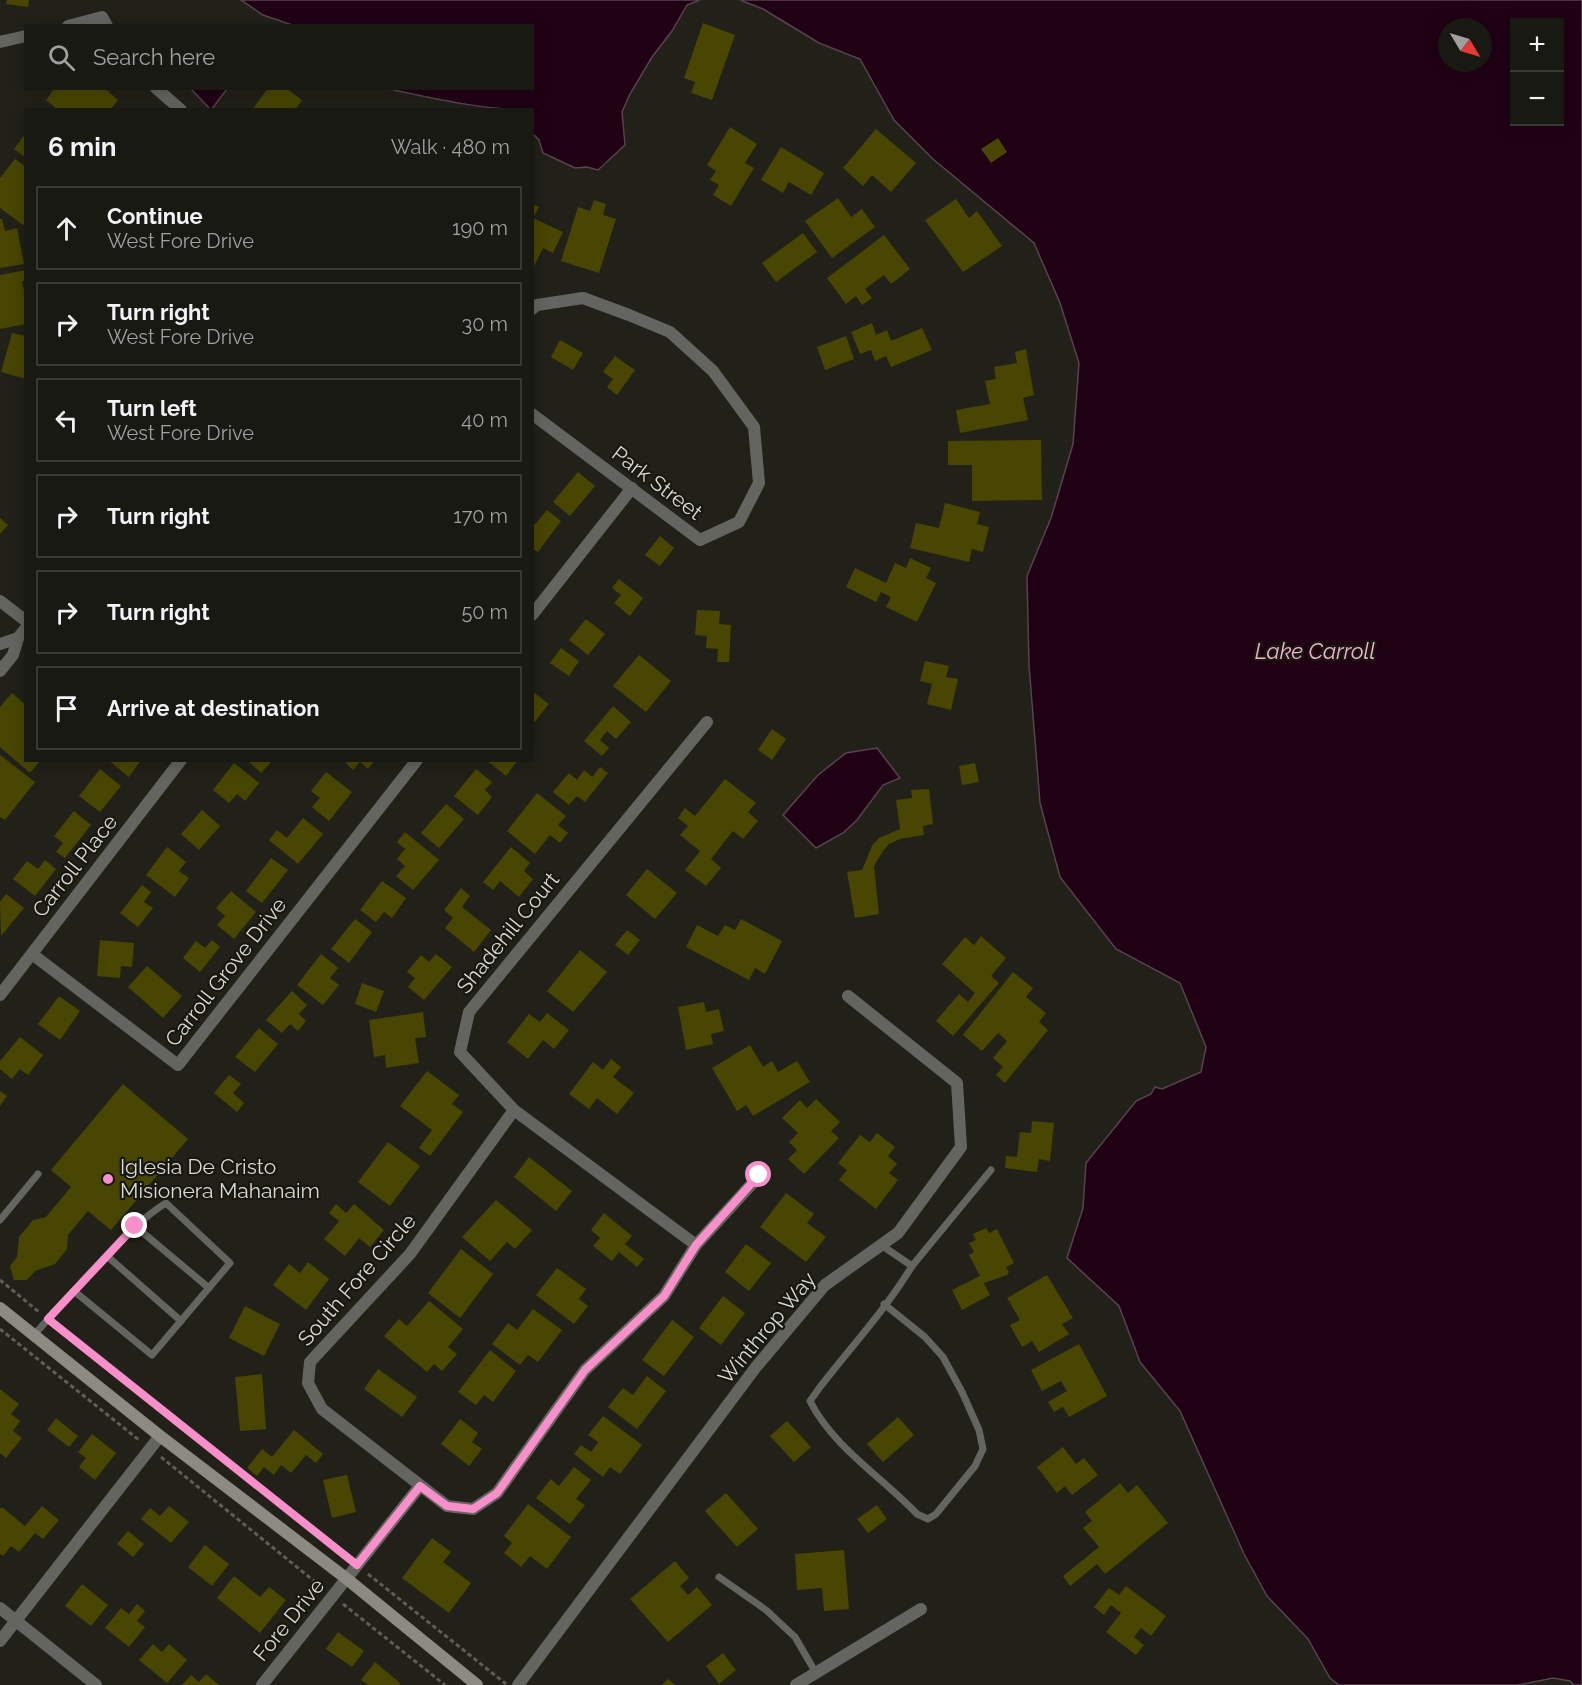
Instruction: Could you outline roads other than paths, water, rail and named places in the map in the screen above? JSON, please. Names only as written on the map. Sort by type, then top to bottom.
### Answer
[{"type":"main road","points":[[0,1308],[160,1436],[347,1578],[477,1685]]},
{"type":"street","points":[[76,24],[102,17],[106,24]]},
{"type":"street","points":[[0,42],[24,36]]},
{"type":"street","points":[[158,90],[179,108]]},
{"type":"street","name":"Park Street","points":[[534,307],[583,298],[670,332],[713,371],[754,427],[759,483],[739,522],[700,540],[534,415]]},
{"type":"street","points":[[534,612],[632,488]]},
{"type":"street","points":[[0,601],[24,619]]},
{"type":"street","points":[[0,645],[22,633]]},
{"type":"street","points":[[0,671],[13,655],[22,633]]},
{"type":"street","name":"Shadehill Court","points":[[696,1245],[514,1110],[460,1052],[469,1012],[707,722]]},
{"type":"street","name":"Carroll Place","points":[[0,995],[180,762]]},
{"type":"street","name":"Carroll Grove Drive","points":[[32,954],[178,1065],[415,762]]},
{"type":"street","name":"Winthrop Way","points":[[518,1685],[764,1358],[825,1285],[898,1233],[961,1147],[957,1083],[848,996]]},
{"type":"street","name":"South Fore Circle","points":[[514,1110],[410,1254],[310,1362],[308,1383],[322,1409],[447,1506],[473,1509],[497,1493],[585,1370],[664,1296],[696,1245],[759,1175]]},
{"type":"street","points":[[0,1641],[160,1436]]},
{"type":"street","name":"Fore Drive","points":[[262,1685],[420,1486]]},
{"type":"street","points":[[0,1608],[96,1685]]},
{"type":"street","points":[[796,1685],[921,1609]]},
{"type":"lane","points":[[884,1304],[925,1337],[943,1357],[979,1430],[983,1449],[975,1466],[936,1514],[928,1519],[917,1514],[837,1439],[810,1401],[912,1266],[991,1170]]},
{"type":"lane","points":[[0,1220],[38,1174]]},
{"type":"lane","points":[[34,1335],[48,1319],[74,1291],[135,1226],[150,1212],[166,1203],[230,1263],[152,1355],[74,1291]]},
{"type":"lane","points":[[135,1226],[209,1288]]},
{"type":"lane","points":[[881,1245],[912,1266]]},
{"type":"lane","points":[[107,1256],[181,1321]]},
{"type":"lane","points":[[719,1577],[766,1610],[795,1637],[816,1673]]},
{"type":"water","points":[[241,0],[700,0],[687,5],[672,31],[652,57],[622,112],[625,145],[598,170],[587,167],[575,168],[543,153],[539,140],[534,135],[534,108],[478,106],[394,90],[534,90],[534,24],[289,24],[263,15]]},
{"type":"water","name":"Lake Carroll","points":[[740,0],[1582,0],[1582,1685],[1574,1685],[1570,1681],[1553,1678],[1518,1685],[1339,1685],[1330,1678],[1308,1639],[1267,1596],[1244,1554],[1180,1411],[1140,1362],[1119,1306],[1067,1258],[1083,1208],[1086,1163],[1136,1101],[1151,1094],[1155,1087],[1162,1089],[1201,1072],[1206,1047],[1180,983],[1116,949],[1060,877],[1040,803],[1029,665],[1027,576],[1051,518],[1073,444],[1079,363],[1060,303],[1034,243],[933,159],[894,120],[860,59],[819,43],[763,9]]},
{"type":"water","points":[[192,90],[226,90],[213,108],[209,108]]},
{"type":"water","points":[[877,748],[900,778],[883,785],[857,820],[843,833],[816,848],[783,815],[818,775],[846,753]]},
{"type":"place","name":"Iglesia De Cristo Misionera Mahanaim","points":[[108,1179]]}]
